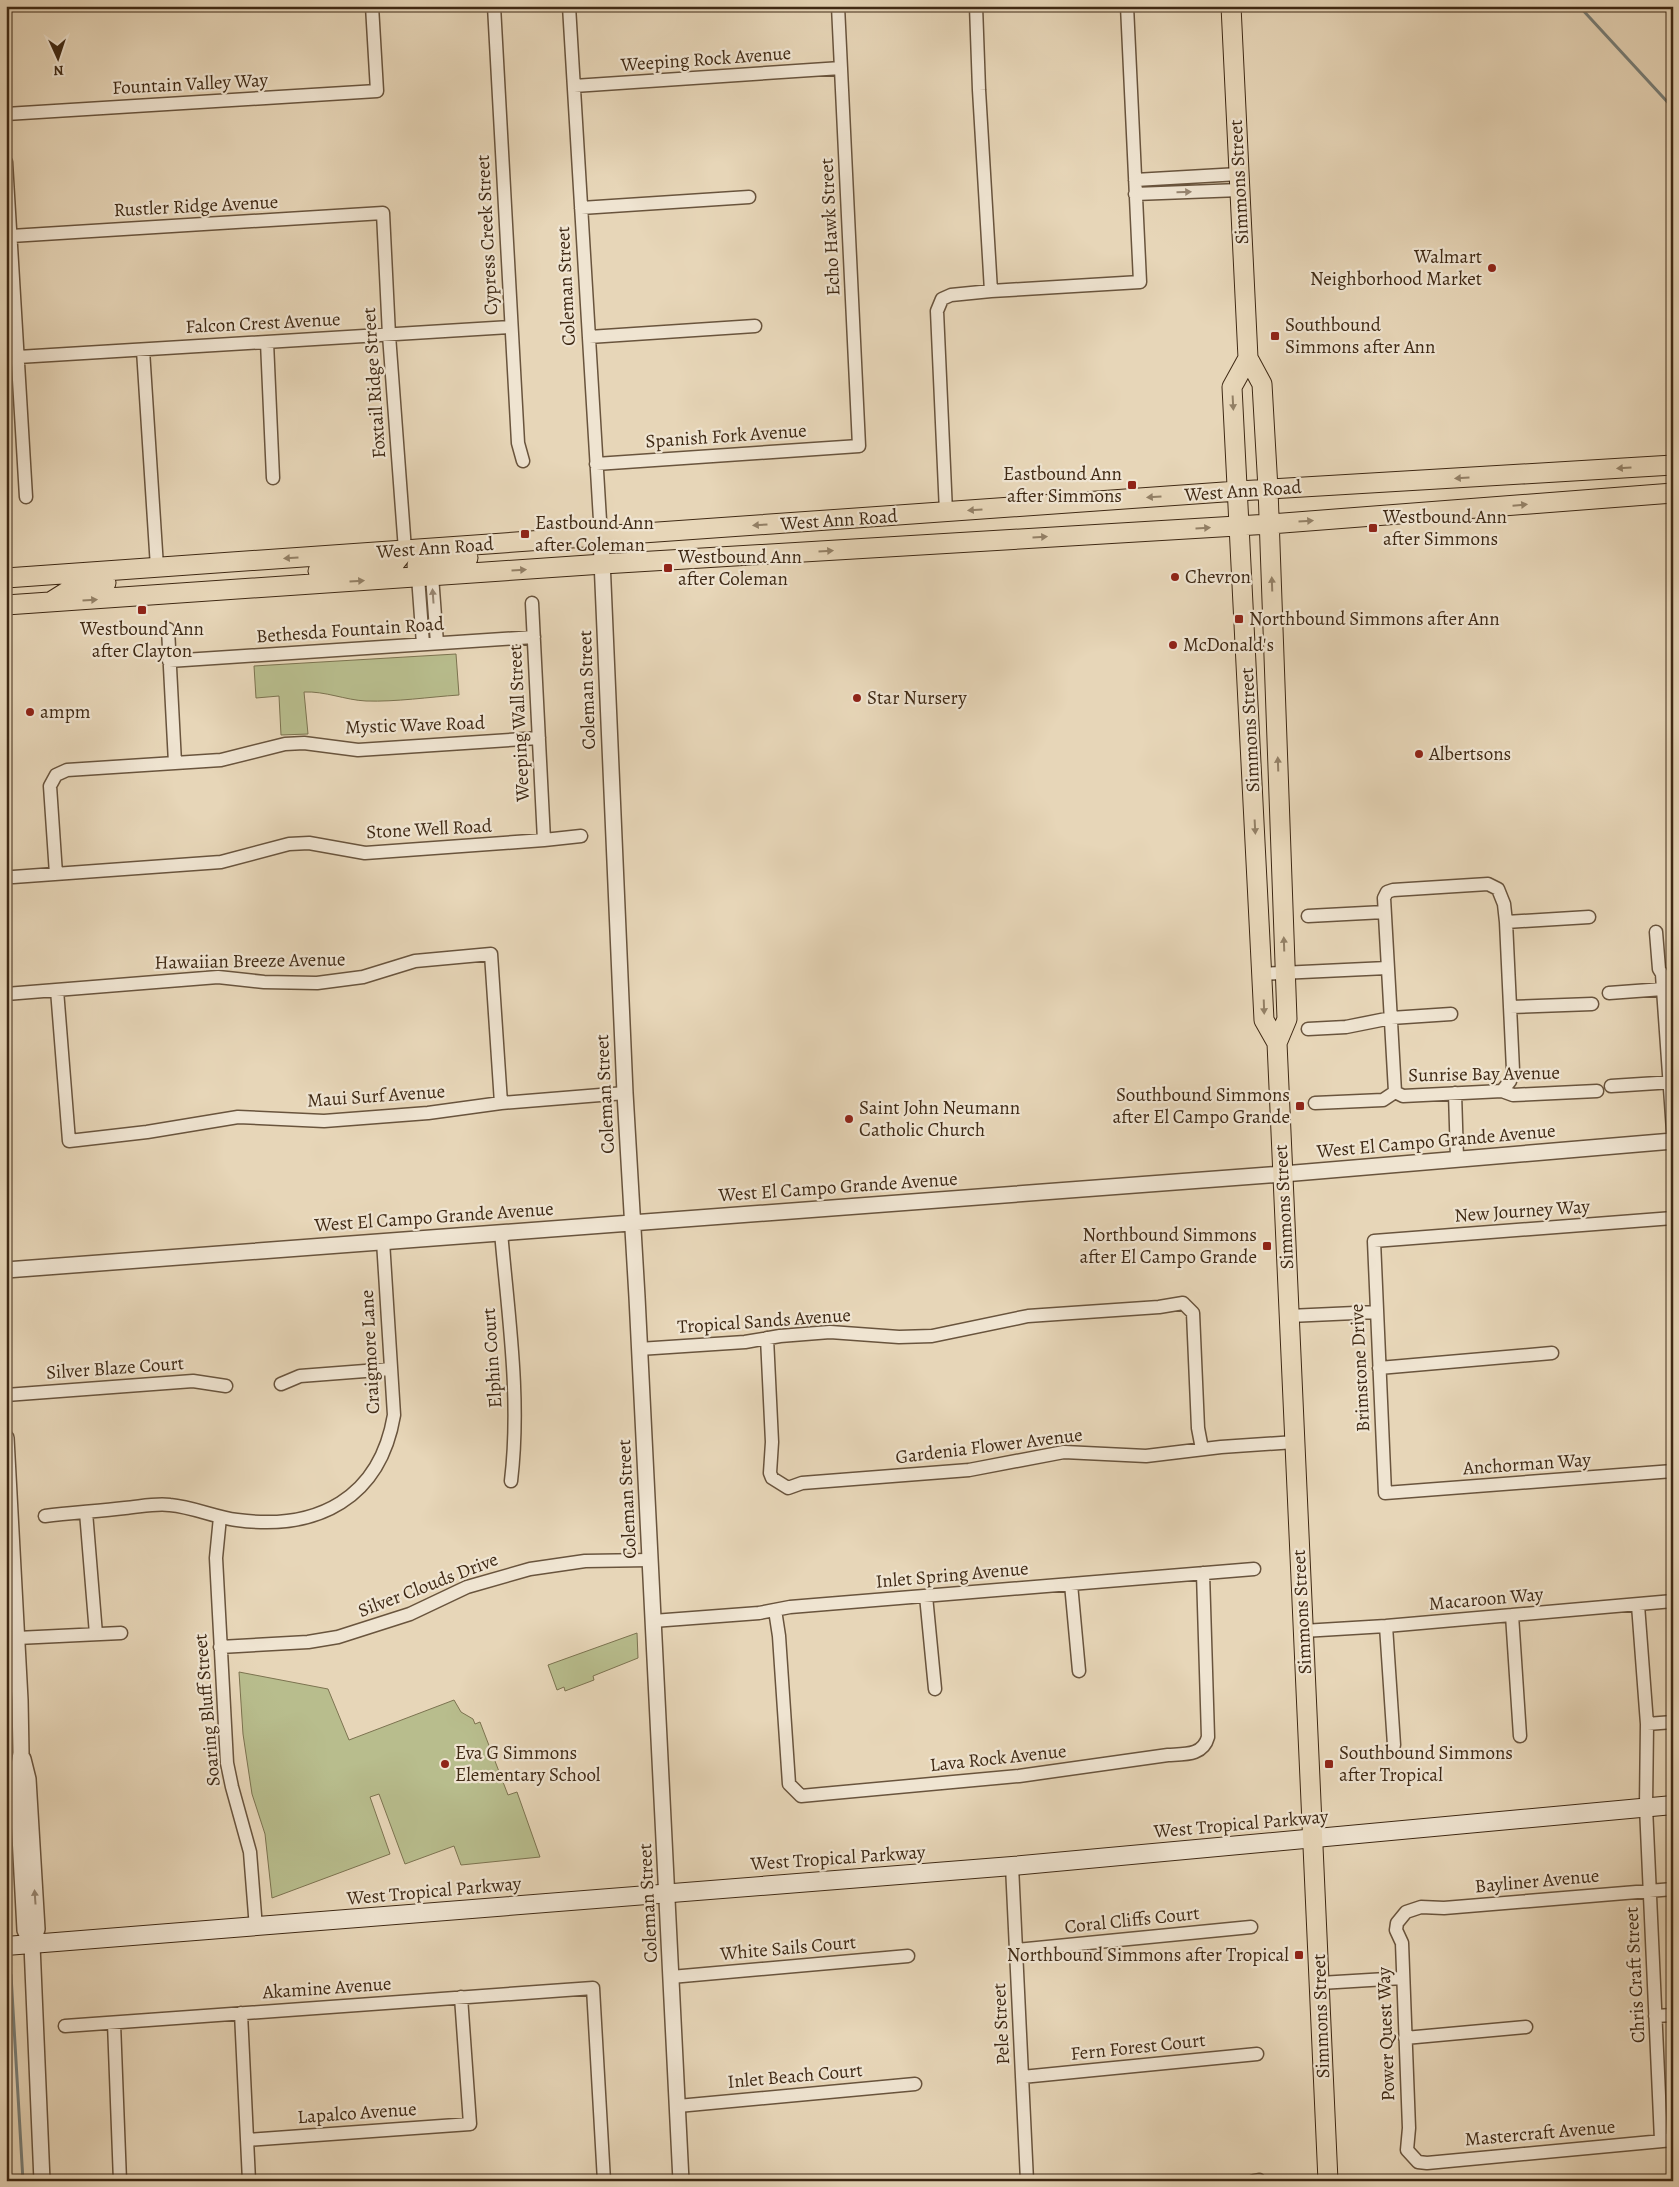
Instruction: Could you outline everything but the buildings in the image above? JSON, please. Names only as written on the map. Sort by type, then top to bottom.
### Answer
[{"type":"main road","name":"Simmons Street","points":[[1231,6],[1248,358],[1262,384],[1270,524],[1287,1019],[1277,1043],[1328,2181]]},
{"type":"main road","name":"Simmons Street","points":[[1248,358],[1232,387],[1264,1020],[1277,1043]]},
{"type":"main road","name":"West Ann Road","points":[[6,578],[1238,491],[1673,465]]},
{"type":"main road","points":[[1581,471],[1583,500]]},
{"type":"main road","name":"West Ann Road","points":[[6,605],[603,564],[1270,524],[1673,493]]},
{"type":"main road","points":[[946,512],[949,542]]},
{"type":"main road","points":[[425,577],[417,565],[431,561],[476,557],[517,542]]},
{"type":"main road","points":[[271,588],[300,573],[394,564],[405,550]]},
{"type":"main road","points":[[49,603],[76,586],[149,578],[155,574],[157,567]]},
{"type":"main road","name":"West Tropical Parkway","points":[[6,1946],[256,1928],[667,1892],[1012,1866],[1673,1805]]},
{"type":"street","name":"Fountain Valley Way","points":[[6,114],[377,91],[372,6]]},
{"type":"street","name":"Cypress Creek Street","points":[[494,6],[518,442],[523,461]]},
{"type":"street","name":"Coleman Street","points":[[569,6],[603,564],[625,1093],[640,1348],[681,2181]]},
{"type":"street","name":"Echo Hawk Street","points":[[838,6],[859,446]]},
{"type":"street","points":[[976,6],[991,291]]},
{"type":"street","points":[[946,512],[937,311],[942,298],[951,295],[991,291],[1140,282],[1127,6]]},
{"type":"street","name":"Weeping Rock Avenue","points":[[574,86],[841,68]]},
{"type":"street","points":[[6,162],[26,497]]},
{"type":"street","points":[[1135,180],[1239,182]]},
{"type":"street","points":[[1135,194],[1239,182]]},
{"type":"street","points":[[581,208],[749,197]]},
{"type":"street","name":"Rustler Ridge Avenue","points":[[11,236],[383,213]]},
{"type":"street","name":"Foxtail Ridge Street","points":[[383,213],[389,334],[405,550]]},
{"type":"street","points":[[589,337],[755,326]]},
{"type":"street","name":"Falcon Crest Avenue","points":[[18,357],[511,327]]},
{"type":"street","points":[[267,342],[273,478]]},
{"type":"street","points":[[143,350],[157,567]]},
{"type":"street","name":"Spanish Fork Avenue","points":[[596,464],[859,446]]},
{"type":"street","points":[[425,577],[437,644]]},
{"type":"street","points":[[423,644],[425,577]]},
{"type":"street","name":"Weeping Wall Street","points":[[532,603],[544,840]]},
{"type":"street","points":[[168,629],[175,763]]},
{"type":"street","name":"Bethesda Fountain Road","points":[[169,662],[534,637]]},
{"type":"street","name":"Mystic Wave Road","points":[[56,874],[50,786],[56,775],[67,770],[221,760],[285,744],[304,743],[358,750],[539,738]]},
{"type":"street","name":"Stone Well Road","points":[[13,877],[220,862],[290,844],[309,843],[365,853],[580,836]]},
{"type":"street","points":[[1395,1092],[1392,1070],[1384,898],[1387,892],[1393,890],[1488,884],[1498,889],[1504,904],[1506,922],[1513,1070],[1510,1081],[1502,1091]]},
{"type":"street","points":[[1308,916],[1384,912]]},
{"type":"street","points":[[1506,922],[1589,917]]},
{"type":"street","points":[[1656,932],[1659,969],[1667,973],[1663,989],[1673,1131]]},
{"type":"street","name":"Hawaiian Breeze Avenue","points":[[6,994],[218,977],[264,982],[317,983],[364,977],[415,962],[492,954],[501,1103]]},
{"type":"street","points":[[1262,974],[1387,968]]},
{"type":"street","points":[[1609,993],[1663,989]]},
{"type":"street","name":"Maui Surf Avenue","points":[[57,990],[70,1140],[147,1132],[238,1117],[324,1121],[428,1113],[501,1103],[625,1093]]},
{"type":"street","points":[[1510,1007],[1592,1004]]},
{"type":"street","points":[[1308,1029],[1346,1027],[1391,1018],[1451,1014]]},
{"type":"street","points":[[1611,1086],[1671,1082]]},
{"type":"street","name":"Sunrise Bay Avenue","points":[[1315,1103],[1383,1100],[1395,1092],[1403,1096],[1502,1091],[1513,1095],[1597,1091]]},
{"type":"street","points":[[1455,1093],[1457,1158]]},
{"type":"street","name":"West El Campo Grande Avenue","points":[[6,1270],[1283,1174],[1673,1141]]},
{"type":"street","name":"New Journey Way","points":[[1374,1241],[1673,1218]]},
{"type":"street","name":"Elphin Court","points":[[501,1232],[515,1411],[515,1449],[511,1481]]},
{"type":"street","name":"Craigmore Lane","points":[[45,1516],[170,1505],[220,1517],[264,1522],[312,1516],[328,1510],[348,1498],[364,1483],[381,1460],[392,1429],[394,1415],[383,1241]]},
{"type":"street","name":"Brimstone Drive","points":[[1374,1241],[1385,1493]]},
{"type":"street","name":"Tropical Sands Avenue","points":[[640,1348],[745,1342],[830,1332],[899,1337],[932,1336],[1028,1316],[1159,1307],[1183,1303],[1192,1312],[1198,1428],[1202,1449]]},
{"type":"street","points":[[1289,1316],[1376,1312]]},
{"type":"street","name":"Gardenia Flower Avenue","points":[[767,1338],[772,1442],[770,1473],[772,1478],[779,1484],[788,1488],[802,1483],[969,1470],[1064,1452],[1146,1456],[1202,1449],[1295,1442]]},
{"type":"street","points":[[1379,1368],[1552,1353]]},
{"type":"street","points":[[281,1384],[300,1376],[391,1368]]},
{"type":"street","name":"Silver Blaze Court","points":[[6,1395],[193,1380],[226,1386]]},
{"type":"street","points":[[6,1438],[21,1753],[17,1780],[25,1924],[32,1945],[42,2181]]},
{"type":"street","name":"Anchorman Way","points":[[1385,1493],[1673,1471]]},
{"type":"street","points":[[86,1512],[96,1634]]},
{"type":"street","name":"Soaring Bluff Street","points":[[220,1517],[216,1558],[227,1763],[250,1852],[256,1928]]},
{"type":"street","name":"Silver Clouds Drive","points":[[220,1647],[300,1643],[338,1637],[402,1617],[467,1587],[530,1569],[586,1560],[650,1560]]},
{"type":"street","name":"Inlet Spring Avenue","points":[[653,1621],[1254,1569]]},
{"type":"street","name":"Lava Rock Avenue","points":[[775,1610],[779,1636],[789,1771],[787,1777],[789,1784],[794,1790],[801,1796],[810,1797],[822,1794],[1019,1776],[1192,1753],[1206,1745],[1208,1737],[1203,1573]]},
{"type":"street","points":[[1071,1584],[1079,1671]]},
{"type":"street","points":[[926,1596],[935,1688]]},
{"type":"street","name":"Macaroon Way","points":[[1303,1631],[1386,1626],[1673,1601]]},
{"type":"street","name":"Chris Craft Street","points":[[1638,1605],[1647,1724],[1646,1808],[1649,1891],[1656,2016],[1667,2140]]},
{"type":"street","points":[[1512,1615],[1520,1736]]},
{"type":"street","points":[[1386,1626],[1394,1745]]},
{"type":"street","points":[[17,1638],[121,1633]]},
{"type":"street","points":[[1647,1724],[1673,1722]]},
{"type":"street","name":"Pele Street","points":[[1012,1866],[1027,2181]]},
{"type":"street","name":"Bayliner Avenue","points":[[1406,1912],[1421,1907],[1444,1908],[1673,1889]]},
{"type":"street","name":"Power Quest Way","points":[[1406,1912],[1397,1923],[1396,1930],[1402,1943],[1409,2128],[1406,2150],[1412,2158]]},
{"type":"street","name":"Coral Cliffs Court","points":[[1016,1950],[1251,1927]]},
{"type":"street","name":"White Sails Court","points":[[671,1978],[908,1956]]},
{"type":"street","points":[[1320,1983],[1403,1978]]},
{"type":"street","name":"Akamine Avenue","points":[[65,2026],[593,1988],[604,2181]]},
{"type":"street","name":"Lapalco Avenue","points":[[247,2140],[470,2124],[461,1997]]},
{"type":"street","points":[[241,2013],[249,2181]]},
{"type":"street","points":[[1656,2016],[1673,2015]]},
{"type":"street","points":[[114,2023],[120,2181]]},
{"type":"street","points":[[1405,2038],[1526,2027]]},
{"type":"street","name":"Fern Forest Court","points":[[1022,2077],[1257,2054]]},
{"type":"street","name":"Inlet Beach Court","points":[[678,2106],[915,2084]]},
{"type":"street","name":"Mastercraft Avenue","points":[[1412,2158],[1418,2162],[1428,2163],[1667,2140]]},
{"type":"street","points":[[1254,2181],[1259,2180]]},
{"type":"green space","points":[[456,654],[459,695],[366,701],[304,692],[308,734],[281,735],[279,696],[256,698],[254,666]]},
{"type":"green space","points":[[637,1633],[638,1658],[593,1676],[594,1680],[565,1691],[564,1687],[557,1690],[548,1665]]},
{"type":"green space","points":[[239,1672],[328,1689],[349,1740],[454,1700],[461,1712],[473,1719],[475,1724],[480,1722],[508,1795],[517,1792],[540,1857],[461,1865],[454,1846],[405,1864],[379,1794],[370,1797],[390,1854],[272,1898],[265,1834],[252,1794],[243,1734]]},
{"type":"waterway","points":[[1579,6],[1673,108]]},
{"type":"waterway","points":[[6,1879],[9,1925]]},
{"type":"waterway","points":[[11,1975],[23,2181]]},
{"type":"place","name":"Walmart Neighborhood Market","points":[[1492,268]]},
{"type":"place","name":"Southbound Simmons after Ann","points":[[1275,336]]},
{"type":"place","name":"Eastbound Ann after Simmons","points":[[1132,485]]},
{"type":"place","name":"Westbound Ann after Simmons","points":[[1373,528]]},
{"type":"place","name":"Eastbound Ann after Coleman","points":[[525,534]]},
{"type":"place","name":"Westbound Ann after Coleman","points":[[668,568]]},
{"type":"place","name":"Chevron","points":[[1175,577]]},
{"type":"place","name":"Westbound Ann after Clayton","points":[[142,610]]},
{"type":"place","name":"Northbound Simmons after Ann","points":[[1239,619]]},
{"type":"place","name":"McDonald's","points":[[1173,645]]},
{"type":"place","name":"Star Nursery","points":[[857,698]]},
{"type":"place","name":"ampm","points":[[30,712]]},
{"type":"place","name":"Albertsons","points":[[1419,754]]},
{"type":"place","name":"Southbound Simmons after El Campo Grande","points":[[1300,1106]]},
{"type":"place","name":"Saint John Neumann Catholic Church","points":[[849,1119]]},
{"type":"place","name":"Northbound Simmons after El Campo Grande","points":[[1267,1246]]},
{"type":"place","name":"Eva G Simmons Elementary School","points":[[445,1764]]},
{"type":"place","name":"Southbound Simmons after Tropical","points":[[1329,1764]]},
{"type":"place","name":"Northbound Simmons after Tropical","points":[[1299,1955]]}]
